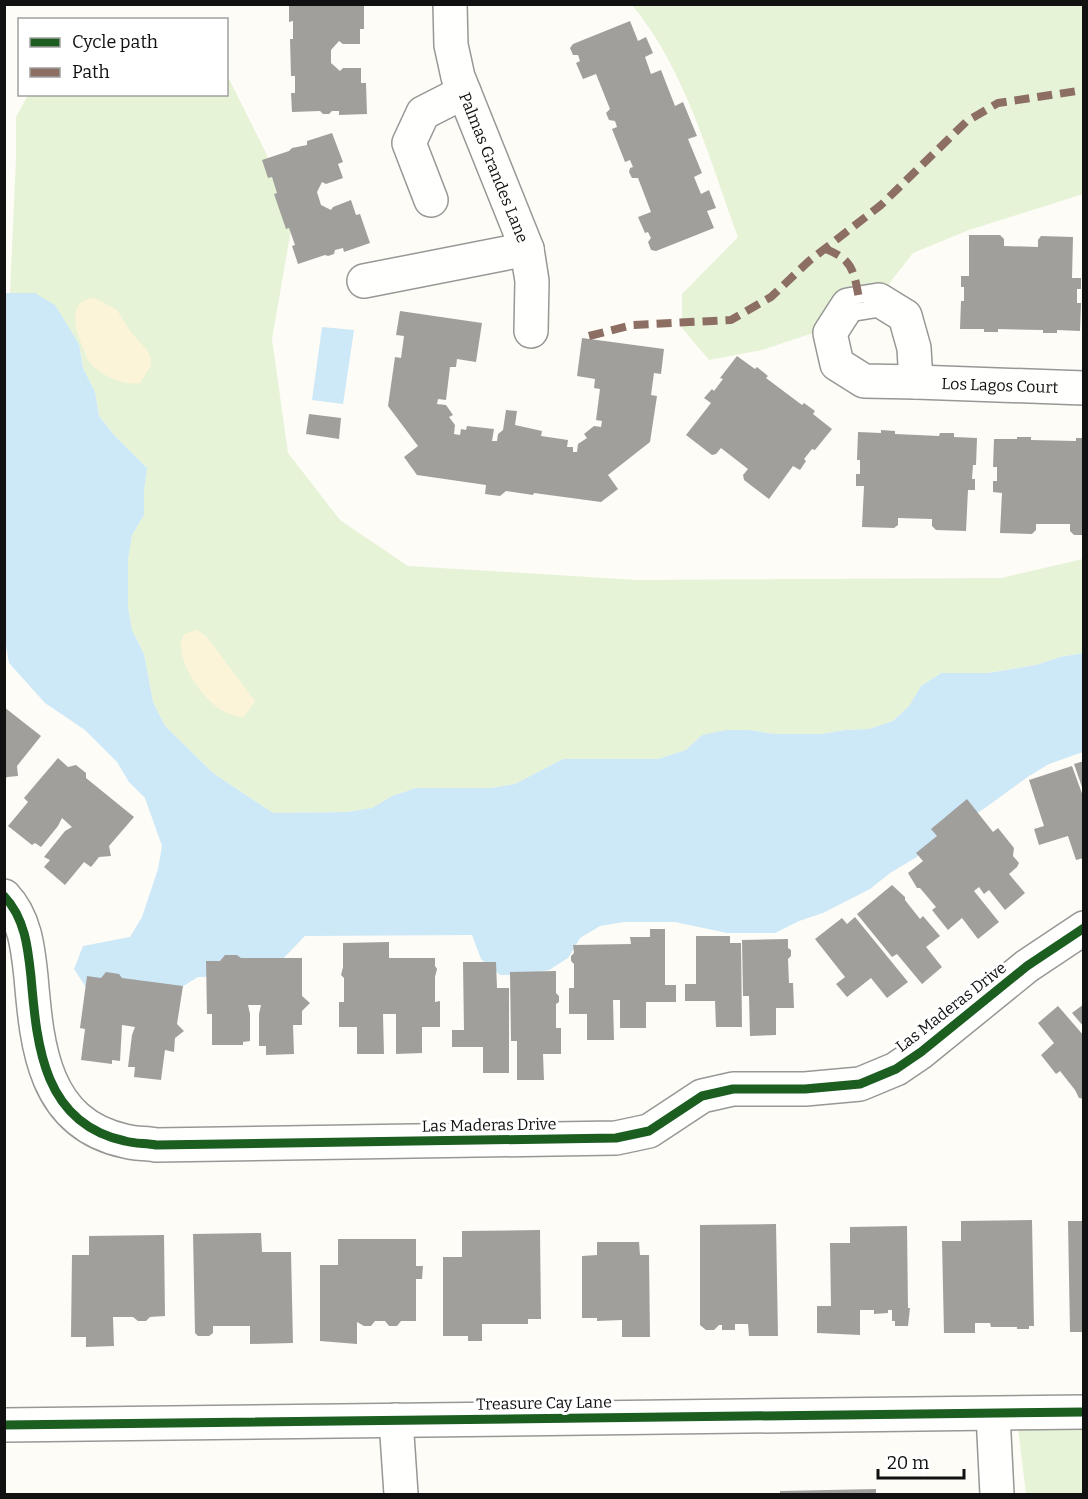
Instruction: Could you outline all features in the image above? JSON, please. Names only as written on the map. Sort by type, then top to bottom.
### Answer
[{"type":"street","name":"Palmas Grandes Lane","points":[[450,4],[451,45],[458,77],[527,249],[532,281],[531,331]]},
{"type":"street","points":[[430,200],[409,143],[423,113],[464,92]]},
{"type":"street","points":[[364,281],[527,249]]},
{"type":"street","name":"Los Lagos Court","points":[[916,382],[1083,388]]},
{"type":"street","name":"Las Maderas Drive","points":[[4,896],[23,926],[29,956],[40,1054],[52,1086],[70,1111],[95,1131],[125,1141],[156,1145],[616,1138],[649,1131],[702,1096],[733,1089],[805,1089],[860,1084],[896,1069],[921,1052],[1027,966],[1083,928]]},
{"type":"street","name":"Treasure Cay Lane","points":[[4,1425],[1083,1412]]},
{"type":"street","points":[[993,1414],[997,1494]]},
{"type":"street","points":[[396,1420],[401,1494]]},
{"type":"green space","points":[[632,5],[1083,5],[1083,194],[969,230],[913,253],[874,303],[831,327],[762,350],[709,360],[682,328],[682,294],[738,237],[682,86],[651,30]]},
{"type":"green space","points":[[228,77],[265,151],[292,224],[272,339],[288,453],[340,520],[408,566],[637,580],[1001,578],[1083,559],[1083,653],[1060,657],[1036,665],[988,673],[941,673],[921,686],[909,706],[893,721],[869,729],[821,734],[774,734],[750,730],[702,735],[686,750],[658,759],[563,759],[515,784],[491,788],[416,788],[392,796],[372,808],[348,812],[273,813],[213,773],[165,726],[153,702],[144,654],[132,630],[128,607],[128,559],[132,535],[144,515],[147,468],[115,436],[99,416],[95,392],[83,368],[79,344],[10,293],[16,117],[27,96],[228,96]]},
{"type":"green space","points":[[1083,1418],[1083,1494],[1026,1494],[1017,1420]]},
{"type":"sand","points":[[95,298],[117,310],[130,331],[147,350],[151,359],[150,367],[140,383],[127,383],[113,379],[88,360],[75,318],[79,305],[85,300]]},
{"type":"sand","points":[[197,630],[206,636],[255,701],[244,717],[233,715],[212,703],[202,693],[188,671],[183,659],[181,643],[184,634]]},
{"type":"water","points":[[4,293],[35,293],[55,305],[79,344],[83,368],[95,392],[99,416],[115,436],[147,468],[144,515],[132,535],[128,559],[128,607],[132,630],[144,654],[153,702],[165,726],[213,773],[273,813],[348,812],[372,808],[392,796],[416,788],[491,788],[515,784],[563,759],[658,759],[686,750],[702,735],[726,730],[750,730],[774,734],[821,734],[869,729],[893,721],[909,706],[921,686],[941,673],[988,673],[1036,665],[1060,657],[1083,653],[1083,752],[1049,764],[1029,776],[966,820],[950,837],[890,873],[870,889],[823,913],[799,921],[775,933],[727,933],[675,922],[624,922],[600,926],[580,938],[568,958],[549,970],[524,975],[500,975],[481,959],[472,935],[305,936],[274,968],[250,976],[198,977],[159,1001],[87,989],[74,969],[83,946],[130,937],[142,917],[158,869],[162,846],[145,798],[129,782],[117,762],[85,730],[45,703],[9,663],[4,615]]},
{"type":"water","points":[[322,327],[354,330],[343,404],[312,400]]},
{"type":"building","points":[[289,4],[364,4],[364,29],[360,29],[360,44],[343,44],[339,41],[331,50],[331,63],[340,71],[343,68],[361,68],[361,83],[366,83],[367,114],[339,115],[339,111],[332,111],[329,114],[323,114],[320,111],[292,112],[291,93],[295,93],[295,76],[291,76],[290,39],[293,39],[293,21],[289,22]]},
{"type":"building","points":[[630,21],[638,41],[646,37],[653,53],[645,57],[651,74],[661,70],[675,106],[683,102],[697,136],[688,139],[702,173],[694,177],[701,194],[709,190],[716,208],[707,211],[714,228],[656,251],[651,250],[648,242],[651,238],[648,232],[645,233],[638,217],[651,212],[638,178],[632,178],[629,172],[633,167],[630,160],[625,162],[612,129],[617,127],[615,121],[609,120],[606,113],[610,109],[596,74],[583,79],[576,63],[580,61],[578,55],[573,55],[570,48],[573,44]]},
{"type":"building","points":[[332,133],[343,162],[338,164],[343,178],[326,184],[322,182],[317,192],[321,205],[331,210],[351,200],[356,215],[360,214],[370,243],[344,252],[343,248],[335,250],[334,254],[298,264],[292,246],[295,245],[289,228],[286,229],[274,194],[277,193],[272,177],[268,178],[262,160],[292,148],[307,145],[307,141]]},
{"type":"building","points":[[969,235],[1000,235],[1004,239],[1004,246],[1038,247],[1038,240],[1041,236],[1073,237],[1072,278],[1081,278],[1081,289],[1077,289],[1077,303],[1081,303],[1080,331],[1057,330],[1057,333],[1043,333],[1043,330],[998,329],[998,332],[984,332],[984,329],[960,329],[961,301],[964,301],[961,276],[969,276]]},
{"type":"building","points":[[400,311],[482,323],[476,362],[457,359],[456,367],[450,367],[446,400],[438,399],[437,404],[446,405],[453,415],[449,417],[455,425],[454,434],[460,435],[461,429],[466,430],[467,426],[494,429],[492,441],[497,441],[498,434],[503,430],[506,410],[517,411],[515,425],[542,431],[541,436],[568,440],[567,447],[573,447],[573,452],[577,452],[578,444],[587,438],[584,434],[594,426],[601,427],[602,421],[596,420],[600,389],[594,388],[595,379],[577,376],[582,338],[664,349],[661,374],[654,373],[651,395],[657,396],[650,442],[608,475],[618,489],[601,502],[506,491],[500,496],[485,494],[486,485],[417,475],[404,457],[418,446],[388,406],[395,357],[401,358],[404,336],[396,335]]},
{"type":"building","points":[[737,356],[755,369],[757,367],[768,376],[766,378],[802,405],[804,403],[815,411],[813,414],[832,429],[815,450],[812,449],[804,459],[806,461],[800,470],[793,466],[769,499],[744,480],[743,475],[748,469],[721,448],[712,455],[686,435],[711,403],[704,398],[712,389],[714,391],[723,379],[720,378]]},
{"type":"building","points":[[309,414],[341,418],[339,439],[306,434]]},
{"type":"building","points":[[881,430],[895,431],[895,434],[939,436],[940,433],[954,433],[954,437],[977,438],[976,465],[973,465],[972,479],[975,479],[975,490],[968,490],[966,531],[936,530],[932,526],[932,519],[898,518],[898,525],[894,528],[862,527],[864,486],[856,486],[856,474],[860,474],[860,460],[857,460],[858,432],[881,433]]},
{"type":"building","points":[[1017,437],[1031,437],[1031,440],[1076,441],[1076,438],[1084,438],[1084,535],[1074,535],[1070,531],[1070,524],[1036,524],[1036,530],[1032,534],[1000,533],[1002,493],[993,492],[993,481],[997,481],[997,467],[993,467],[994,439],[1017,439]]},
{"type":"building","points":[[4,707],[41,736],[17,766],[18,776],[7,777],[4,780]]},
{"type":"building","points":[[58,758],[68,767],[76,765],[86,773],[86,778],[134,817],[109,846],[111,856],[99,857],[91,867],[84,862],[65,885],[44,867],[50,860],[44,857],[65,831],[72,827],[62,818],[41,847],[35,843],[32,845],[8,826],[28,802],[24,798]]},
{"type":"building","points":[[1084,761],[1084,790],[1083,790],[1074,764]]},
{"type":"building","points":[[1072,766],[1084,799],[1084,858],[1076,860],[1068,836],[1039,845],[1034,829],[1044,826],[1029,780]]},
{"type":"building","points":[[967,799],[993,832],[998,828],[1014,848],[1013,856],[1019,863],[1009,874],[1025,893],[1005,910],[989,890],[984,894],[979,887],[974,891],[999,922],[978,939],[962,918],[948,930],[932,910],[936,907],[920,888],[917,888],[908,873],[923,861],[916,853],[937,836],[931,829]]},
{"type":"building","points":[[892,885],[905,897],[920,919],[923,916],[940,936],[926,947],[942,967],[922,984],[897,954],[892,957],[857,914]]},
{"type":"building","points":[[855,917],[908,982],[887,998],[871,978],[847,997],[836,984],[845,977],[815,939],[842,918],[847,924]]},
{"type":"building","points":[[650,929],[665,929],[665,985],[676,985],[676,1002],[646,1002],[646,1028],[620,1028],[620,1000],[613,1000],[614,1040],[587,1040],[587,1014],[569,1014],[569,988],[574,988],[574,964],[571,961],[574,953],[573,945],[631,944],[630,937],[650,937]]},
{"type":"building","points":[[696,936],[730,936],[730,943],[741,943],[742,1027],[716,1027],[715,1001],[685,1001],[685,984],[696,984]]},
{"type":"building","points":[[788,939],[788,948],[791,950],[791,956],[788,959],[789,983],[793,983],[794,1008],[776,1008],[776,1035],[750,1036],[749,996],[743,996],[742,940]]},
{"type":"building","points":[[389,942],[389,958],[435,958],[437,969],[435,1002],[440,1001],[440,1027],[422,1027],[422,1053],[396,1054],[396,1014],[383,1014],[384,1054],[357,1054],[357,1027],[339,1027],[339,1002],[344,1002],[344,978],[341,975],[343,943]]},
{"type":"building","points":[[225,955],[237,955],[241,958],[302,958],[302,996],[310,1003],[302,1011],[302,1025],[293,1025],[294,1054],[266,1055],[266,1046],[259,1046],[261,1005],[248,1005],[250,1041],[243,1042],[243,1045],[212,1045],[212,1014],[207,1014],[206,961],[220,961]]},
{"type":"building","points":[[463,962],[496,962],[497,988],[509,988],[509,1073],[483,1073],[483,1047],[452,1047],[452,1030],[464,1030]]},
{"type":"building","points":[[556,971],[556,993],[559,996],[559,1002],[556,1004],[556,1028],[561,1028],[561,1054],[543,1054],[544,1080],[517,1080],[517,1041],[511,1041],[510,972]]},
{"type":"building","points":[[106,972],[119,974],[122,978],[183,986],[177,1024],[184,1031],[175,1038],[174,1052],[165,1050],[161,1080],[134,1077],[135,1067],[128,1067],[135,1027],[122,1025],[120,1061],[112,1060],[112,1064],[81,1060],[85,1029],[80,1028],[87,976],[101,978]]},
{"type":"building","points":[[1084,1004],[1084,1027],[1072,1013]]},
{"type":"building","points":[[1058,1006],[1084,1036],[1084,1099],[1079,1098],[1060,1071],[1056,1074],[1041,1055],[1054,1043],[1038,1023]]},
{"type":"building","points":[[1032,1220],[1034,1326],[1029,1326],[1029,1329],[1017,1329],[1017,1327],[991,1327],[990,1323],[975,1323],[975,1333],[944,1333],[942,1241],[961,1241],[961,1221]]},
{"type":"building","points":[[1068,1221],[1084,1221],[1084,1332],[1070,1332]]},
{"type":"building","points":[[776,1224],[778,1336],[749,1336],[748,1324],[735,1324],[735,1330],[722,1330],[722,1325],[719,1325],[714,1330],[706,1330],[700,1325],[700,1225]]},
{"type":"building","points":[[907,1226],[908,1308],[910,1308],[908,1326],[895,1326],[895,1321],[892,1321],[892,1310],[888,1310],[888,1313],[874,1314],[874,1310],[860,1310],[860,1335],[817,1333],[817,1306],[831,1306],[830,1243],[850,1243],[850,1227]]},
{"type":"building","points":[[540,1230],[541,1319],[528,1319],[528,1324],[482,1324],[482,1341],[468,1341],[468,1336],[443,1336],[443,1257],[462,1257],[462,1231]]},
{"type":"building","points":[[261,1233],[262,1252],[291,1252],[293,1343],[250,1344],[250,1326],[213,1326],[213,1333],[209,1336],[198,1336],[195,1333],[193,1234]]},
{"type":"building","points":[[164,1235],[165,1316],[150,1317],[146,1321],[138,1321],[133,1317],[113,1317],[114,1346],[86,1347],[86,1337],[71,1337],[72,1255],[89,1255],[89,1236]]},
{"type":"building","points":[[338,1239],[416,1239],[416,1266],[423,1266],[422,1279],[416,1279],[416,1321],[401,1321],[397,1326],[389,1326],[385,1321],[375,1321],[371,1326],[364,1326],[357,1322],[357,1344],[320,1341],[320,1265],[338,1265]]},
{"type":"building","points":[[597,1242],[639,1242],[640,1255],[649,1255],[650,1337],[622,1337],[622,1320],[597,1321],[597,1318],[582,1318],[582,1256],[597,1255]]},
{"type":"building","points":[[876,1489],[876,1494],[780,1494],[780,1491]]},
{"type":"marked path","points":[[589,336],[632,325],[731,320],[771,297],[809,261],[881,205],[967,121],[998,103],[1084,90]]},
{"type":"marked path","points":[[825,249],[842,258],[852,269],[860,303]]},
{"type":"cycle path","points":[[4,896],[17,914],[24,934],[42,1054],[50,1078],[61,1099],[77,1117],[98,1132],[129,1142],[156,1145],[616,1138],[649,1131],[702,1096],[733,1089],[805,1089],[860,1084],[896,1069],[921,1052],[1027,966],[1084,928]]},
{"type":"cycle path","points":[[4,1425],[1084,1412]]}]
